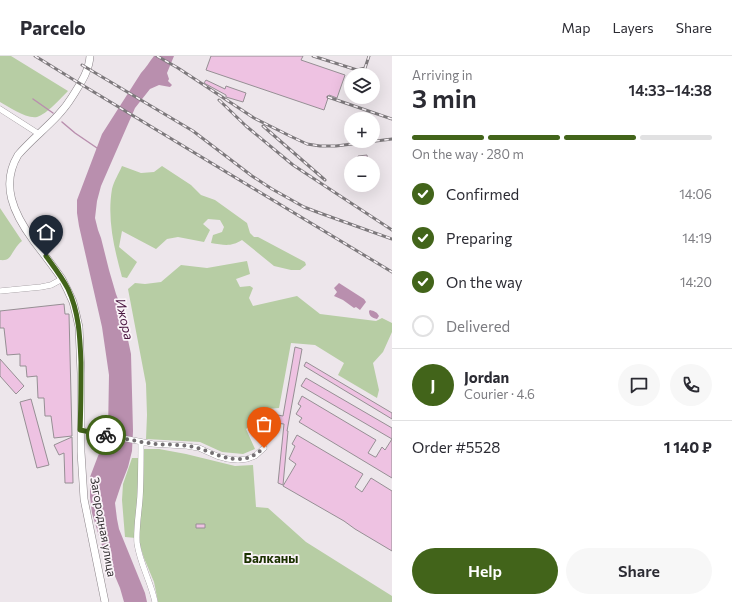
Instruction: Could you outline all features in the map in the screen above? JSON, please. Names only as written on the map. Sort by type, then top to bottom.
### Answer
[{"type":"main road","name":"Загородная улица","points":[[90,56],[90,63],[87,70],[66,106],[14,161],[9,171],[7,190],[9,201],[15,214],[62,279],[73,302],[76,314],[79,328],[81,373],[80,430],[84,499],[105,602]]},
{"type":"street","points":[[0,109],[39,134]]},
{"type":"street","points":[[0,291],[52,285],[62,279]]},
{"type":"street","points":[[80,430],[153,444],[199,448],[217,456],[238,460],[255,456],[264,448]]},
{"type":"street","points":[[141,442],[137,542],[140,557],[153,592],[155,602]]},
{"type":"green space","points":[[0,56],[11,56],[68,91],[58,102],[37,117],[28,116],[18,112],[0,102]]},
{"type":"green space","points":[[122,166],[141,173],[154,172],[162,166],[191,185],[201,195],[215,200],[247,223],[250,233],[254,237],[258,237],[305,262],[306,265],[300,270],[291,270],[274,266],[242,240],[231,245],[211,243],[213,235],[222,232],[224,227],[220,220],[208,219],[203,224],[210,230],[204,242],[178,237],[167,239],[156,249],[122,231],[119,247],[137,262],[127,278],[122,277],[112,233],[110,211],[112,189]]},
{"type":"green space","points":[[0,208],[22,241],[6,260],[0,260]]},
{"type":"green space","points":[[247,261],[250,274],[236,279],[240,287],[250,286],[253,288],[249,298],[253,306],[297,296],[320,314],[376,321],[382,318],[392,323],[392,332],[383,352],[373,363],[379,390],[377,398],[338,375],[344,363],[315,345],[291,343],[279,408],[267,409],[262,417],[246,429],[255,449],[243,454],[222,452],[200,442],[146,439],[146,384],[128,289],[135,283],[145,284],[161,282],[181,265],[207,268]]},
{"type":"green space","points":[[143,449],[159,449],[235,466],[253,465],[256,507],[268,508],[306,542],[392,596],[392,602],[158,602],[154,582],[139,542],[138,529]]},
{"type":"green space","points":[[132,458],[139,458],[136,538],[125,537],[122,500],[123,484]]},
{"type":"shaded area","points":[[154,56],[174,56],[167,73],[169,79],[168,81],[172,85],[170,87],[159,85],[150,89],[135,108],[101,186],[95,218],[121,307],[131,354],[133,431],[132,451],[115,503],[119,529],[145,593],[147,602],[124,602],[120,588],[101,543],[92,513],[90,497],[90,477],[108,432],[109,375],[102,327],[79,226],[77,200],[102,134],[141,73]]},
{"type":"shaded area","points":[[339,283],[364,299],[366,302],[360,310],[334,296],[337,292],[334,288]]},
{"type":"shaded area","points":[[370,310],[379,316],[377,319],[370,315]]},
{"type":"building","points":[[211,56],[303,56],[301,60],[344,75],[344,78],[337,98],[329,95],[324,110],[206,70]]},
{"type":"building","points":[[206,80],[225,89],[226,86],[246,93],[243,102],[226,97],[226,95],[204,83]]},
{"type":"building","points":[[64,304],[65,314],[69,314],[72,436],[54,438],[51,416],[45,416],[44,398],[38,398],[37,376],[27,377],[26,366],[20,366],[20,354],[7,355],[4,328],[0,328],[0,311]]},
{"type":"building","points":[[295,347],[302,349],[287,431],[283,485],[278,483],[284,424],[275,423],[272,418],[272,414],[283,416]]},
{"type":"building","points":[[0,359],[24,386],[16,394],[0,376]]},
{"type":"building","points":[[306,362],[392,413],[392,419],[304,366]]},
{"type":"building","points":[[306,378],[392,428],[392,439],[301,386]]},
{"type":"building","points":[[302,396],[376,440],[368,453],[375,457],[382,447],[385,450],[392,439],[392,478],[299,422],[302,418],[296,414],[301,406],[298,404]]},
{"type":"building","points":[[31,399],[49,465],[37,468],[20,402]]},
{"type":"building","points":[[297,435],[363,474],[355,487],[362,492],[371,478],[392,491],[392,551],[283,486],[296,464],[289,459],[295,446],[292,444]]},
{"type":"building","points":[[72,437],[73,483],[65,483],[64,453],[59,455],[54,445]]},
{"type":"building","points":[[196,524],[205,524],[205,528],[196,528]]},
{"type":"waterway","points":[[33,99],[53,113]]},
{"type":"waterway","points":[[62,122],[97,148]]},
{"type":"railway","points":[[35,56],[392,272]]},
{"type":"railway","points":[[157,56],[254,118],[307,144],[336,146],[392,139]]},
{"type":"railway","points":[[313,56],[357,70],[365,68],[369,56]]},
{"type":"railway","points":[[82,65],[193,131],[252,176],[304,207],[392,239]]},
{"type":"railway","points":[[328,97],[392,119]]},
{"type":"railway","points":[[219,100],[246,126],[293,165],[392,230]]},
{"type":"railway","points":[[263,126],[325,180]]},
{"type":"way so far","points":[[106,435],[153,444],[199,448],[217,456],[238,460],[255,456],[264,448]]},
{"type":"district","name":"Балканы","points":[[271,558]]},
{"type":"route","points":[[46,256],[62,279],[68,291],[79,328],[81,373],[80,430],[106,435]]},
{"type":"water label","name":"Ижора","points":[[125,319]]}]
